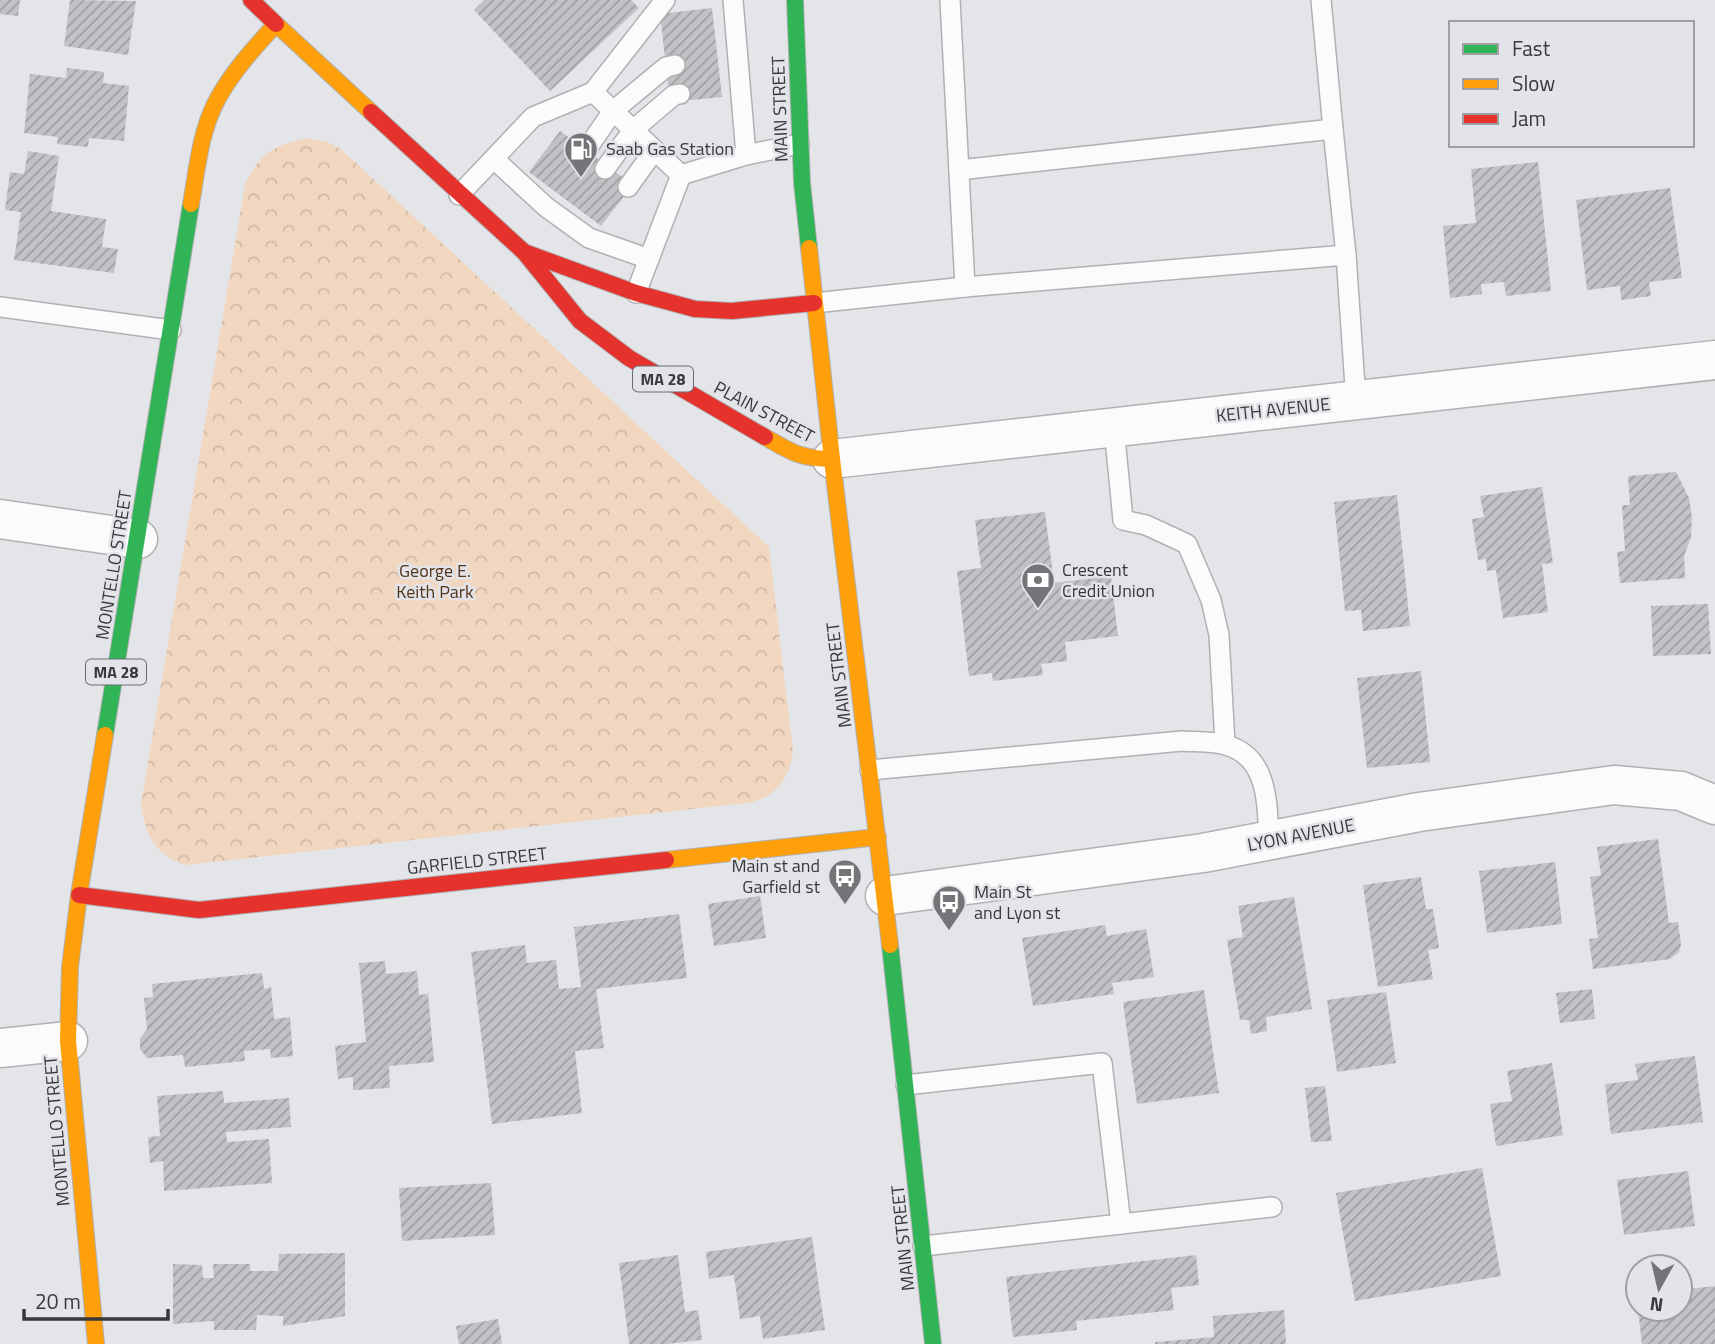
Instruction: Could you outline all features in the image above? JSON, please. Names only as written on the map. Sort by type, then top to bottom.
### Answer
[{"type":"main road","name":"PLAIN STREET","points":[[251,0],[524,253],[580,321],[629,358],[799,456],[832,459]]},
{"type":"main road","name":"MAIN STREET","points":[[795,0],[799,144],[814,303],[885,896],[933,1344]]},
{"type":"main road","name":"MONTELLO STREET","points":[[96,1344],[68,1041],[71,967],[79,895],[198,166],[215,105],[241,64],[276,24]]},
{"type":"main road","name":"PLAIN STREET","points":[[524,253],[636,293],[714,311],[814,303]]},
{"type":"main road","name":"GARFIELD STREET","points":[[79,895],[199,910],[878,837]]},
{"type":"street","name":"KEITH AVENUE","points":[[832,459],[1715,360]]},
{"type":"street","points":[[0,519],[138,539]]},
{"type":"street","name":"LYON AVENUE","points":[[885,896],[1203,853],[1419,812],[1614,785],[1681,792],[1715,805]]},
{"type":"street","points":[[0,1048],[68,1041]]},
{"type":"lane","points":[[459,195],[533,117],[593,92],[665,0]]},
{"type":"lane","points":[[733,0],[730,31],[732,56],[746,155]]},
{"type":"lane","points":[[950,0],[965,287]]},
{"type":"lane","points":[[1321,0],[1346,255],[1356,401]]},
{"type":"lane","points":[[584,153],[613,111],[666,67],[675,65]]},
{"type":"lane","points":[[593,92],[681,175]]},
{"type":"lane","points":[[605,169],[633,130],[674,95],[680,94]]},
{"type":"lane","points":[[959,170],[1333,129]]},
{"type":"lane","points":[[681,175],[746,155],[799,144]]},
{"type":"lane","points":[[628,187],[654,151]]},
{"type":"lane","points":[[494,159],[594,232],[649,259]]},
{"type":"lane","points":[[636,293],[681,175]]},
{"type":"lane","points":[[814,303],[965,287],[1346,255]]},
{"type":"lane","points":[[0,307],[171,330]]},
{"type":"lane","points":[[1114,428],[1123,520],[1146,525],[1187,544],[1211,600],[1219,635],[1225,744]]},
{"type":"lane","points":[[870,771],[1182,741],[1225,744],[1248,755],[1256,765],[1266,791],[1269,841]]},
{"type":"lane","points":[[906,1086],[1102,1063],[1121,1224]]},
{"type":"lane","points":[[923,1247],[1272,1207]]},
{"type":"green space","name":"George E. Keith Park","points":[[305,138],[325,141],[341,149],[769,547],[793,752],[784,779],[773,792],[747,803],[185,865],[158,849],[145,825],[141,804],[245,185],[250,174],[268,153],[284,144]]},
{"type":"building","points":[[0,0],[20,0],[18,16],[0,14]]},
{"type":"building","points":[[70,0],[136,1],[128,55],[64,46]]},
{"type":"building","points":[[484,0],[631,0],[639,8],[550,91],[474,10]]},
{"type":"building","name":"Saab Gas Station","points":[[712,8],[722,97],[670,102],[660,14]]},
{"type":"building","points":[[67,68],[104,72],[103,83],[129,86],[124,141],[89,138],[88,147],[57,144],[58,137],[24,133],[30,74],[66,78]]},
{"type":"building","name":"Saab Gas Station","points":[[560,131],[633,185],[601,226],[529,172]]},
{"type":"building","points":[[28,151],[59,156],[51,211],[106,219],[102,247],[118,249],[114,273],[14,260],[21,212],[5,210],[10,172],[24,174]]},
{"type":"building","points":[[1538,162],[1551,291],[1506,296],[1504,282],[1481,284],[1482,294],[1450,298],[1443,226],[1476,223],[1471,169]]},
{"type":"building","points":[[1670,188],[1682,278],[1649,282],[1651,296],[1621,300],[1620,286],[1587,290],[1576,200]]},
{"type":"building","points":[[1676,472],[1689,498],[1692,517],[1691,537],[1684,556],[1685,578],[1620,583],[1617,552],[1625,551],[1622,505],[1630,505],[1628,476]]},
{"type":"building","points":[[1542,487],[1553,563],[1542,564],[1548,612],[1503,618],[1496,570],[1487,571],[1486,559],[1478,560],[1472,519],[1484,517],[1480,496]]},
{"type":"building","points":[[1397,495],[1410,626],[1363,631],[1361,610],[1345,611],[1334,502]]},
{"type":"building","name":"Crescent Credit Union","points":[[1045,512],[1054,583],[1111,576],[1118,636],[1065,642],[1067,661],[1041,664],[1043,675],[993,681],[992,673],[969,676],[957,571],[981,568],[975,520]]},
{"type":"building","points":[[1708,604],[1711,654],[1653,656],[1651,606]]},
{"type":"building","points":[[1421,671],[1430,762],[1367,768],[1357,678]]},
{"type":"building","points":[[1658,839],[1669,923],[1678,922],[1681,944],[1679,952],[1670,959],[1593,969],[1589,939],[1598,938],[1590,877],[1601,875],[1597,847]]},
{"type":"building","points":[[1555,862],[1562,924],[1487,933],[1479,871]]},
{"type":"building","points":[[1421,877],[1426,909],[1433,909],[1439,948],[1428,950],[1433,979],[1378,987],[1363,885]]},
{"type":"building","points":[[760,896],[766,938],[714,946],[708,904]]},
{"type":"building","points":[[1294,897],[1312,1009],[1266,1017],[1267,1031],[1251,1034],[1249,1020],[1240,1020],[1227,940],[1243,937],[1238,906]]},
{"type":"building","points":[[679,914],[687,978],[596,989],[604,1048],[575,1051],[582,1113],[492,1124],[471,952],[525,945],[527,963],[556,960],[559,989],[581,987],[574,927]]},
{"type":"building","points":[[1105,925],[1107,936],[1146,929],[1154,977],[1112,983],[1114,994],[1033,1006],[1022,938]]},
{"type":"building","points":[[385,961],[386,974],[417,971],[419,995],[428,994],[434,1062],[389,1066],[390,1088],[353,1090],[353,1077],[338,1079],[335,1046],[366,1042],[359,963]]},
{"type":"building","points":[[262,973],[264,989],[271,987],[274,1019],[290,1017],[293,1056],[271,1058],[270,1049],[244,1051],[245,1061],[185,1067],[183,1055],[147,1058],[140,1049],[140,1039],[147,1029],[144,998],[153,997],[152,984]]},
{"type":"building","points":[[1592,989],[1595,1019],[1560,1023],[1556,993]]},
{"type":"building","points":[[1204,990],[1219,1093],[1137,1104],[1123,1002]]},
{"type":"building","points":[[1386,992],[1396,1063],[1337,1072],[1327,1000]]},
{"type":"building","points":[[1695,1056],[1703,1122],[1611,1134],[1605,1084],[1638,1080],[1635,1064]]},
{"type":"building","points":[[1552,1063],[1563,1135],[1496,1146],[1490,1104],[1512,1101],[1507,1071]]},
{"type":"building","points":[[1325,1086],[1332,1141],[1311,1142],[1305,1088]]},
{"type":"building","points":[[223,1091],[224,1103],[289,1098],[291,1127],[226,1132],[227,1142],[269,1139],[272,1183],[164,1191],[163,1161],[150,1163],[148,1137],[160,1136],[157,1096]]},
{"type":"building","points":[[1482,1168],[1501,1276],[1355,1301],[1336,1193]]},
{"type":"building","points":[[1688,1171],[1695,1226],[1624,1235],[1617,1180]]},
{"type":"building","points":[[491,1183],[495,1235],[402,1241],[399,1188]]},
{"type":"building","points":[[812,1237],[825,1330],[763,1339],[760,1316],[740,1319],[734,1275],[709,1279],[706,1252]]},
{"type":"building","points":[[345,1253],[345,1316],[283,1326],[283,1316],[257,1315],[256,1330],[214,1330],[214,1321],[173,1324],[173,1264],[202,1265],[203,1278],[214,1278],[213,1264],[250,1264],[250,1271],[278,1271],[279,1254]]},
{"type":"building","points":[[678,1255],[685,1312],[698,1310],[702,1340],[629,1344],[619,1263]]},
{"type":"building","points":[[1196,1255],[1199,1285],[1171,1288],[1174,1310],[1076,1321],[1077,1330],[1013,1337],[1006,1277]]},
{"type":"building","points":[[1715,1286],[1715,1344],[1642,1344],[1640,1323],[1694,1323],[1694,1288]]},
{"type":"building","points":[[1284,1310],[1286,1344],[1155,1344],[1214,1337],[1213,1316]]},
{"type":"building","points":[[498,1319],[502,1344],[459,1344],[456,1326]]},
{"type":"traffic: fast","points":[[795,0],[802,183],[809,248]]},
{"type":"traffic: fast","points":[[105,735],[191,204]]},
{"type":"traffic: fast","points":[[890,945],[933,1344]]},
{"type":"traffic: slow","points":[[191,204],[203,139],[216,102],[236,71],[276,24],[371,112]]},
{"type":"traffic: slow","points":[[765,437],[797,454],[832,459],[809,248]]},
{"type":"traffic: slow","points":[[832,459],[890,945]]},
{"type":"traffic: slow","points":[[96,1344],[68,1041],[70,967],[105,735]]},
{"type":"traffic: slow","points":[[666,860],[878,837]]},
{"type":"traffic: jam","points":[[251,0],[276,24]]},
{"type":"traffic: jam","points":[[371,112],[524,252],[580,321],[629,358],[765,437]]},
{"type":"traffic: jam","points":[[524,252],[636,293],[695,309],[732,311],[814,303]]},
{"type":"traffic: jam","points":[[79,895],[199,910],[666,860]]},
{"type":"place","name":"Saab Gas Station","points":[[581,179]]},
{"type":"place","name":"Crescent Credit Union","points":[[1038,610]]},
{"type":"place","name":"Main st and Garfield st","points":[[845,906]]},
{"type":"place","name":"Main St and Lyon st","points":[[949,932]]}]
